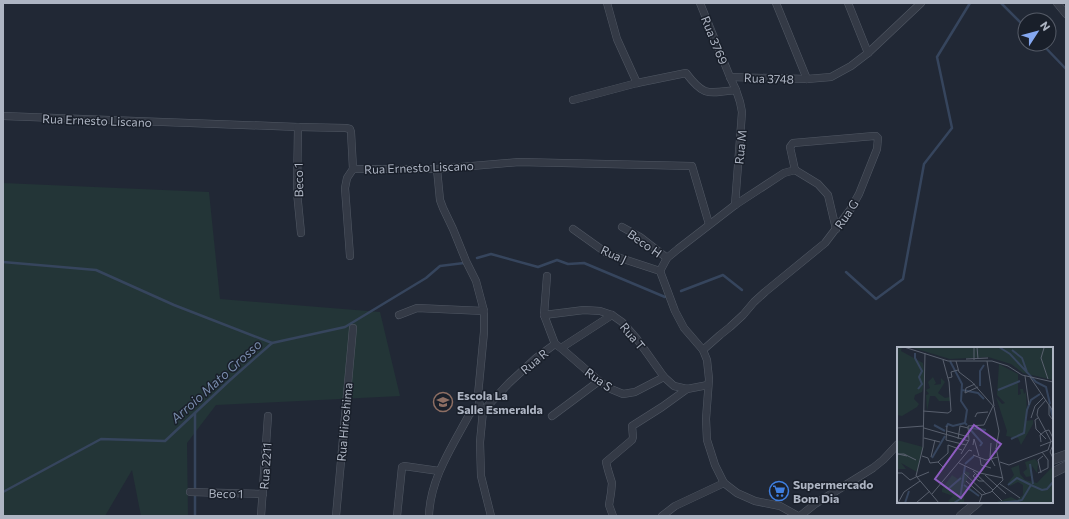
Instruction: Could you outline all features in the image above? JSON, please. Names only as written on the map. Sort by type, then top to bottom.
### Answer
[{"type":"street","points":[[607,3],[617,39],[637,83]]},
{"type":"street","name":"Rua 3769","points":[[700,3],[730,77]]},
{"type":"street","points":[[776,3],[807,79]]},
{"type":"street","points":[[848,3],[868,53]]},
{"type":"street","points":[[1057,3],[1066,14]]},
{"type":"street","name":"Rua 3748","points":[[573,100],[637,83],[686,73],[699,88],[707,93],[736,90],[730,77],[807,79],[831,76],[851,66],[868,53],[919,4]]},
{"type":"street","name":"Rua M","points":[[735,205],[742,112],[736,90]]},
{"type":"street","name":"Rua Ernesto Liscano","points":[[3,116],[346,128],[350,129],[352,132],[353,169],[437,169],[519,162],[692,166],[710,224]]},
{"type":"street","name":"Beco 1","points":[[298,127],[297,192],[301,233]]},
{"type":"street","name":"Rua G","points":[[703,350],[743,315],[765,292],[825,243],[860,194],[877,149],[878,138],[876,136],[793,143],[790,146],[795,170]]},
{"type":"street","points":[[350,256],[345,188],[347,178],[353,169]]},
{"type":"street","points":[[437,169],[440,200],[476,281],[484,311],[484,332],[478,395],[482,409],[480,442],[481,476],[491,516]]},
{"type":"street","points":[[836,229],[828,195],[818,184],[795,170],[784,173],[735,205],[667,258],[660,271],[675,311],[684,328],[703,350],[707,360],[709,379],[706,419],[707,440],[715,465],[724,483],[737,493],[755,501],[780,506],[799,516],[815,504],[874,468],[897,445]]},
{"type":"street","name":"Beco H","points":[[622,227],[640,237],[667,258]]},
{"type":"street","name":"Rua J","points":[[572,229],[608,254],[660,271]]},
{"type":"street","name":"Rua S","points":[[547,276],[544,315],[558,346],[599,381],[611,389],[623,394],[635,392],[664,378]]},
{"type":"street","points":[[399,315],[417,308],[484,311]]},
{"type":"street","name":"Rua T","points":[[544,315],[584,310],[600,311],[612,314],[622,322],[637,339],[664,378],[674,386],[686,389]]},
{"type":"street","name":"Rua R","points":[[430,516],[432,492],[439,471],[469,415],[474,410],[482,409],[536,358],[612,314]]},
{"type":"street","name":"Rua Hiroshima","points":[[336,516],[353,328]]},
{"type":"street","points":[[552,416],[599,381]]},
{"type":"street","points":[[613,516],[609,505],[612,483],[606,462],[632,440],[632,426],[668,403],[686,389],[708,385]]},
{"type":"street","name":"Rua 2211","points":[[260,516],[263,494],[268,416]]},
{"type":"street","points":[[1053,460],[1066,454]]},
{"type":"street","points":[[397,516],[402,467],[404,466],[439,471]]},
{"type":"street","points":[[1053,471],[1066,466]]},
{"type":"street","points":[[662,516],[675,506],[724,483]]},
{"type":"street","name":"Beco 1","points":[[190,492],[263,494]]},
{"type":"street","points":[[965,513],[977,503]]},
{"type":"street","points":[[965,513],[981,503]]},
{"type":"shaded area","points":[[3,183],[209,192],[220,299],[380,312],[400,396],[216,405],[187,443],[188,516],[141,516],[132,470],[105,516],[3,516]]},
{"type":"waterway","name":"Arroio Mato Grosso","points":[[846,272],[876,299],[903,279],[924,164],[952,128],[937,57],[970,3]]},
{"type":"waterway","points":[[1001,3],[1017,19]]},
{"type":"waterway","points":[[1050,52],[1066,69]]},
{"type":"waterway","name":"Arroio Mato Grosso","points":[[477,258],[491,254],[538,267],[557,260],[568,264],[584,263],[665,297]]},
{"type":"waterway","points":[[3,262],[96,270],[174,305],[272,343]]},
{"type":"waterway","name":"Arroio Mato Grosso","points":[[3,492],[101,439],[165,441],[272,343],[345,327],[426,278],[440,266],[464,263]]},
{"type":"waterway","name":"Arroio Mato Grosso","points":[[681,291],[723,275],[742,290]]},
{"type":"waterway","points":[[195,413],[195,516]]},
{"type":"place","name":"Escola La Salle Esmeralda","points":[[443,402]]},
{"type":"place","name":"Supermercado Bom Dia","points":[[779,491]]}]
